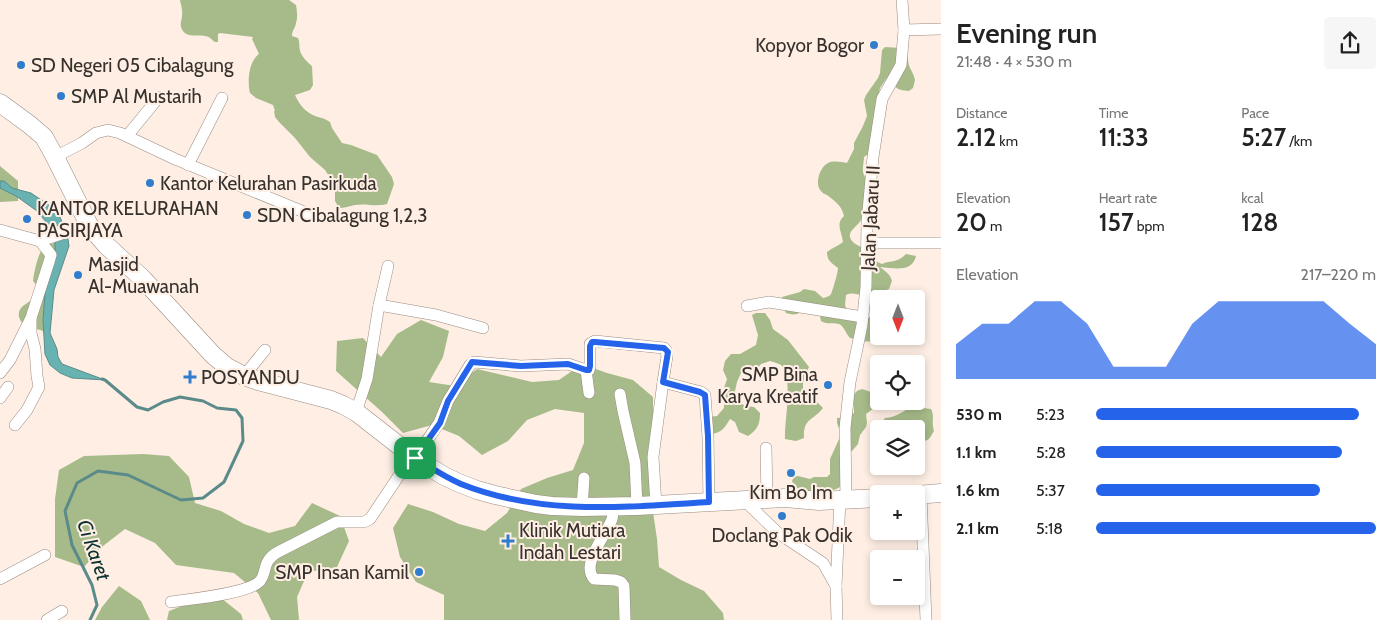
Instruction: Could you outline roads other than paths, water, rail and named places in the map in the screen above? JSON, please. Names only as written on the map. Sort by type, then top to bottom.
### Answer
[{"type":"main road","points":[[0,104],[44,137],[89,225],[106,245],[144,279],[213,355],[227,367],[258,381],[331,400],[356,412],[415,458],[459,483],[486,493],[552,506],[613,507],[785,498],[818,501],[870,498]]},
{"type":"main road","points":[[925,494],[941,493]]},
{"type":"street","name":"Jalan Jabaru II","points":[[837,620],[836,586],[843,500],[844,444],[850,382],[863,317],[866,287],[867,222],[873,156],[882,99],[901,65],[904,30],[902,0]]},
{"type":"street","points":[[904,30],[941,29]]},
{"type":"street","points":[[127,136],[159,97]]},
{"type":"street","points":[[188,165],[222,98]]},
{"type":"street","points":[[55,157],[82,143],[96,133],[104,130],[114,131],[188,165],[309,214]]},
{"type":"street","points":[[1,233],[45,240],[89,225]]},
{"type":"street","points":[[0,373],[10,360],[31,318],[51,255],[45,240]]},
{"type":"street","points":[[867,243],[941,243]]},
{"type":"street","points":[[356,412],[367,380],[379,305],[388,266]]},
{"type":"street","points":[[747,306],[770,302],[863,317]]},
{"type":"street","points":[[379,305],[436,315],[483,328]]},
{"type":"street","points":[[15,425],[27,410],[39,388],[35,349],[31,333],[31,318]]},
{"type":"street","points":[[586,370],[589,370],[590,366],[590,344],[595,342],[664,348],[668,352],[653,457],[656,505]]},
{"type":"street","points":[[244,376],[265,350]]},
{"type":"street","points":[[171,602],[235,592],[255,585],[261,580],[268,561],[280,551],[337,522],[364,522],[370,519],[406,466],[415,458],[440,423],[448,401],[472,362],[521,366],[568,364],[586,370]]},
{"type":"street","points":[[586,370],[589,393]]},
{"type":"street","points":[[663,382],[705,395],[709,502]]},
{"type":"street","points":[[0,398],[8,387]]},
{"type":"street","points":[[620,394],[636,462],[637,506]]},
{"type":"street","points":[[766,448],[768,499]]},
{"type":"street","points":[[582,507],[584,478]]},
{"type":"street","points":[[749,500],[750,506],[778,532],[823,563],[836,586]]},
{"type":"street","points":[[613,507],[612,518],[592,558],[590,569],[591,576],[594,579],[614,580],[621,582],[624,586],[624,620]]},
{"type":"street","points":[[921,540],[926,620]]},
{"type":"street","points":[[0,579],[45,555]]},
{"type":"street","points":[[47,620],[62,611]]},
{"type":"water","points":[[0,181],[4,181],[12,188],[31,193],[50,206],[59,215],[63,224],[51,228],[37,211],[16,196],[0,188]]},
{"type":"water","points":[[65,236],[68,239],[69,246],[54,290],[50,333],[62,364],[105,380],[72,378],[60,373],[50,365],[45,354],[43,320],[45,293],[55,258],[55,239]]},
{"type":"waterway","name":"Ci Karet","points":[[90,620],[97,605],[92,585],[72,545],[65,511],[77,483],[98,471],[128,475],[181,500],[203,498],[224,482],[243,441],[242,418],[236,410],[217,408],[203,401],[180,397],[163,402],[148,410],[137,407],[102,379]]},
{"type":"place","name":"Kopyor Bogor","points":[[874,45]]},
{"type":"place","name":"SD Negeri 05 Cibalagung","points":[[21,65]]},
{"type":"place","name":"SMP Al Mustarih","points":[[61,96]]},
{"type":"place","name":"Kantor Kelurahan Pasirkuda","points":[[150,183]]},
{"type":"place","name":"SDN Cibalagung 1,2,3","points":[[247,215]]},
{"type":"place","name":"KANTOR KELURAHAN PASIRJAYA","points":[[27,219]]},
{"type":"place","name":"Masjid Al-Muawanah","points":[[78,275]]},
{"type":"place","name":"POSYANDU","points":[[190,377]]},
{"type":"place","name":"SMP Bina Karya Kreatif","points":[[828,385]]},
{"type":"place","name":"Kim Bo Im","points":[[791,473]]},
{"type":"place","name":"Doclang Pak Odik","points":[[782,516]]},
{"type":"place","name":"Klinik Mutiara Indah Lestari","points":[[508,541]]},
{"type":"place","name":"SMP Insan Kamil","points":[[419,572]]}]
